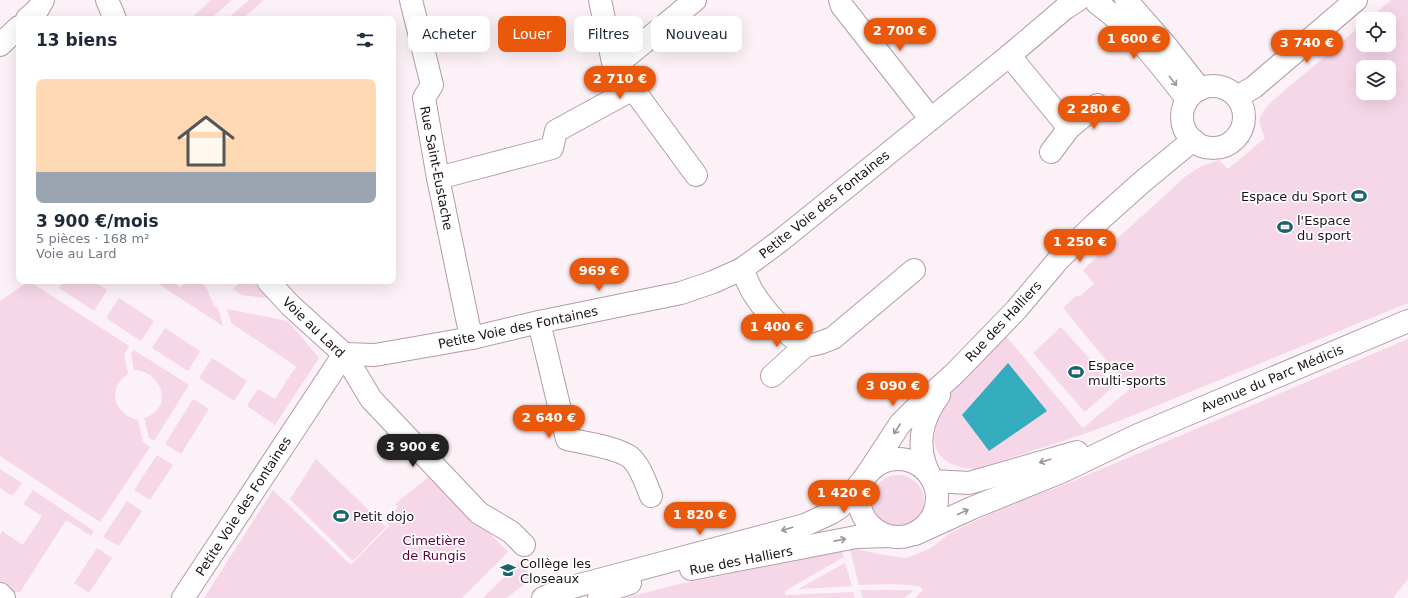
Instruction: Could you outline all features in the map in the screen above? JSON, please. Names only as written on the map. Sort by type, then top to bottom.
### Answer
[{"type":"street","points":[[30,16],[38,9],[43,0]]},
{"type":"street","points":[[107,0],[114,16]]},
{"type":"street","name":"Rue Saint-Eustache","points":[[411,0],[432,85],[424,98],[438,178],[472,338]]},
{"type":"street","points":[[600,0],[614,67],[633,89],[696,175]]},
{"type":"street","points":[[614,67],[695,0]]},
{"type":"street","points":[[840,0],[842,6],[930,118]]},
{"type":"street","points":[[1126,0],[1167,47],[1194,94]]},
{"type":"street","points":[[1237,97],[1254,87],[1356,0]]},
{"type":"street","points":[[1090,1],[1113,14],[1155,58],[1194,94]]},
{"type":"street","name":"Petite Voie des Fontaines","points":[[183,598],[344,354],[375,355],[472,338],[539,322],[681,292],[713,282],[742,269],[780,241],[930,118],[1010,55],[1064,9],[1090,1]]},
{"type":"street","points":[[0,45],[16,30]]},
{"type":"street","points":[[1010,55],[1069,128]]},
{"type":"street","points":[[1209,86],[1223,87],[1237,97],[1242,104],[1244,122],[1240,132],[1233,141],[1224,146],[1214,148],[1202,146],[1193,140],[1186,132],[1183,122],[1184,108],[1194,94],[1209,86]]},
{"type":"street","points":[[438,178],[552,148],[556,131],[633,89]]},
{"type":"street","points":[[1051,152],[1069,128],[1097,105]]},
{"type":"street","name":"Rue des Halliers","points":[[543,598],[561,590],[805,525],[840,507],[866,476],[900,424],[956,373],[1016,310],[1060,259],[1094,225],[1142,182],[1193,140]]},
{"type":"street","points":[[742,269],[753,294],[784,332],[795,340],[806,345],[820,343],[833,338],[914,270]]},
{"type":"street","name":"Voie au Lard","points":[[271,284],[290,304],[344,354],[371,399],[479,513],[511,532],[524,545]]},
{"type":"street","name":"Avenue du Parc Médicis","points":[[915,534],[972,508],[1061,472],[1136,436],[1408,321]]},
{"type":"street","points":[[539,322],[567,439],[616,451],[631,458],[642,474],[651,496]]},
{"type":"street","points":[[772,376],[806,345]]},
{"type":"street","name":"Rue des Halliers","points":[[931,477],[921,455],[923,424],[934,402],[956,373]]},
{"type":"street","name":"Avenue du Parc Médicis","points":[[931,477],[969,483],[1136,436]]},
{"type":"street","points":[[894,459],[904,460],[913,462],[922,467],[931,477],[937,496],[935,511],[927,524],[915,534],[902,537],[888,536],[872,528],[862,513],[859,496],[866,476],[876,466],[894,459]]},
{"type":"street","name":"Rue des Halliers","points":[[599,598],[612,589],[640,579],[856,537],[888,536]]},
{"type":"street","points":[[0,594],[4,598]]},
{"type":"green space","points":[[211,0],[232,0],[213,16],[193,16]]},
{"type":"green space","points":[[249,0],[264,0],[245,16],[230,16]]},
{"type":"green space","name":"l'Espace du sport","points":[[1391,0],[1408,0],[1408,303],[1084,434],[976,469],[964,468],[952,464],[941,457],[934,444],[936,424],[931,423],[940,405],[1006,336],[1083,428],[1130,389],[1063,308],[1077,295],[1079,297],[1094,284],[1083,270],[1187,175],[1202,166],[1219,160],[1228,169],[1265,138],[1260,119],[1263,111],[1271,102],[1356,30],[1356,52],[1396,52],[1396,12],[1377,12]]},
{"type":"green space","points":[[25,284],[34,284],[129,346],[124,354],[128,374],[121,380],[117,387],[115,394],[116,400],[118,407],[123,412],[138,420],[143,442],[150,447],[100,522],[0,456],[0,301]]},
{"type":"green space","points":[[62,284],[98,284],[107,290],[94,311],[59,288]]},
{"type":"green space","points":[[159,284],[176,284],[180,288],[183,284],[203,284],[207,289],[214,306],[218,308],[223,326]]},
{"type":"green space","points":[[239,284],[255,284],[268,298],[241,295],[233,289]]},
{"type":"green space","points":[[119,298],[154,321],[141,341],[106,318]]},
{"type":"green space","points":[[227,309],[288,321],[319,358],[275,425],[247,406],[258,389],[275,399],[297,367],[231,323]]},
{"type":"green space","name":"Espace multi-sports","points":[[1061,327],[1114,386],[1085,412],[1033,353]]},
{"type":"green space","points":[[165,328],[200,351],[188,371],[152,348]]},
{"type":"green space","points":[[1408,339],[1408,579],[1393,598],[915,598],[923,590],[919,586],[895,584],[859,585],[850,550],[857,549],[905,558],[917,554],[931,548],[950,533],[992,513],[1066,484]]},
{"type":"green space","points":[[134,350],[189,385],[154,441],[149,438],[144,418],[154,413],[159,407],[162,399],[161,391],[158,383],[152,377],[144,372],[134,370],[131,353]]},
{"type":"green space","points":[[212,358],[247,381],[234,401],[199,378]]},
{"type":"green space","points":[[193,399],[209,409],[181,454],[165,444]]},
{"type":"green space","points":[[157,455],[173,465],[150,500],[134,490]]},
{"type":"green space","name":"Petit dojo","points":[[316,459],[386,527],[353,561],[290,499]]},
{"type":"green space","points":[[0,469],[22,483],[12,496],[0,488]]},
{"type":"green space","name":"Cimetière de Rungis","points":[[432,474],[508,552],[462,598],[204,598],[273,490],[351,565],[389,526],[385,521],[398,507],[395,504]]},
{"type":"green space","points":[[898,475],[908,477],[916,483],[922,491],[924,501],[922,511],[916,519],[908,525],[898,527],[888,525],[880,519],[874,511],[872,501],[874,491],[880,483],[888,477]]},
{"type":"green space","points":[[33,490],[94,531],[91,536],[66,520],[20,592],[16,592],[14,595],[0,583],[0,535],[2,531],[23,545],[42,516],[23,504]]},
{"type":"green space","points":[[127,501],[142,511],[119,546],[103,537]]},
{"type":"green space","points":[[97,548],[112,558],[89,593],[74,583]]},
{"type":"green space","points":[[842,551],[844,557],[785,591],[786,595],[853,592],[855,598],[625,598],[675,585]]},
{"type":"green space","points":[[520,561],[533,578],[506,598],[483,598]]},
{"type":"green space","points":[[845,563],[852,586],[800,589],[800,588]]},
{"type":"green space","points":[[860,590],[913,591],[905,598],[863,598]]},
{"type":"water","points":[[1008,363],[1047,411],[989,451],[962,415]]},
{"type":"place","name":"Espace du Sport","points":[[1359,196]]},
{"type":"place","name":"l'Espace du sport","points":[[1285,227]]},
{"type":"place","name":"Espace multi-sports","points":[[1076,372]]},
{"type":"place","name":"Petit dojo","points":[[341,516]]},
{"type":"place","name":"Collège les Closeaux","points":[[508,570]]}]
